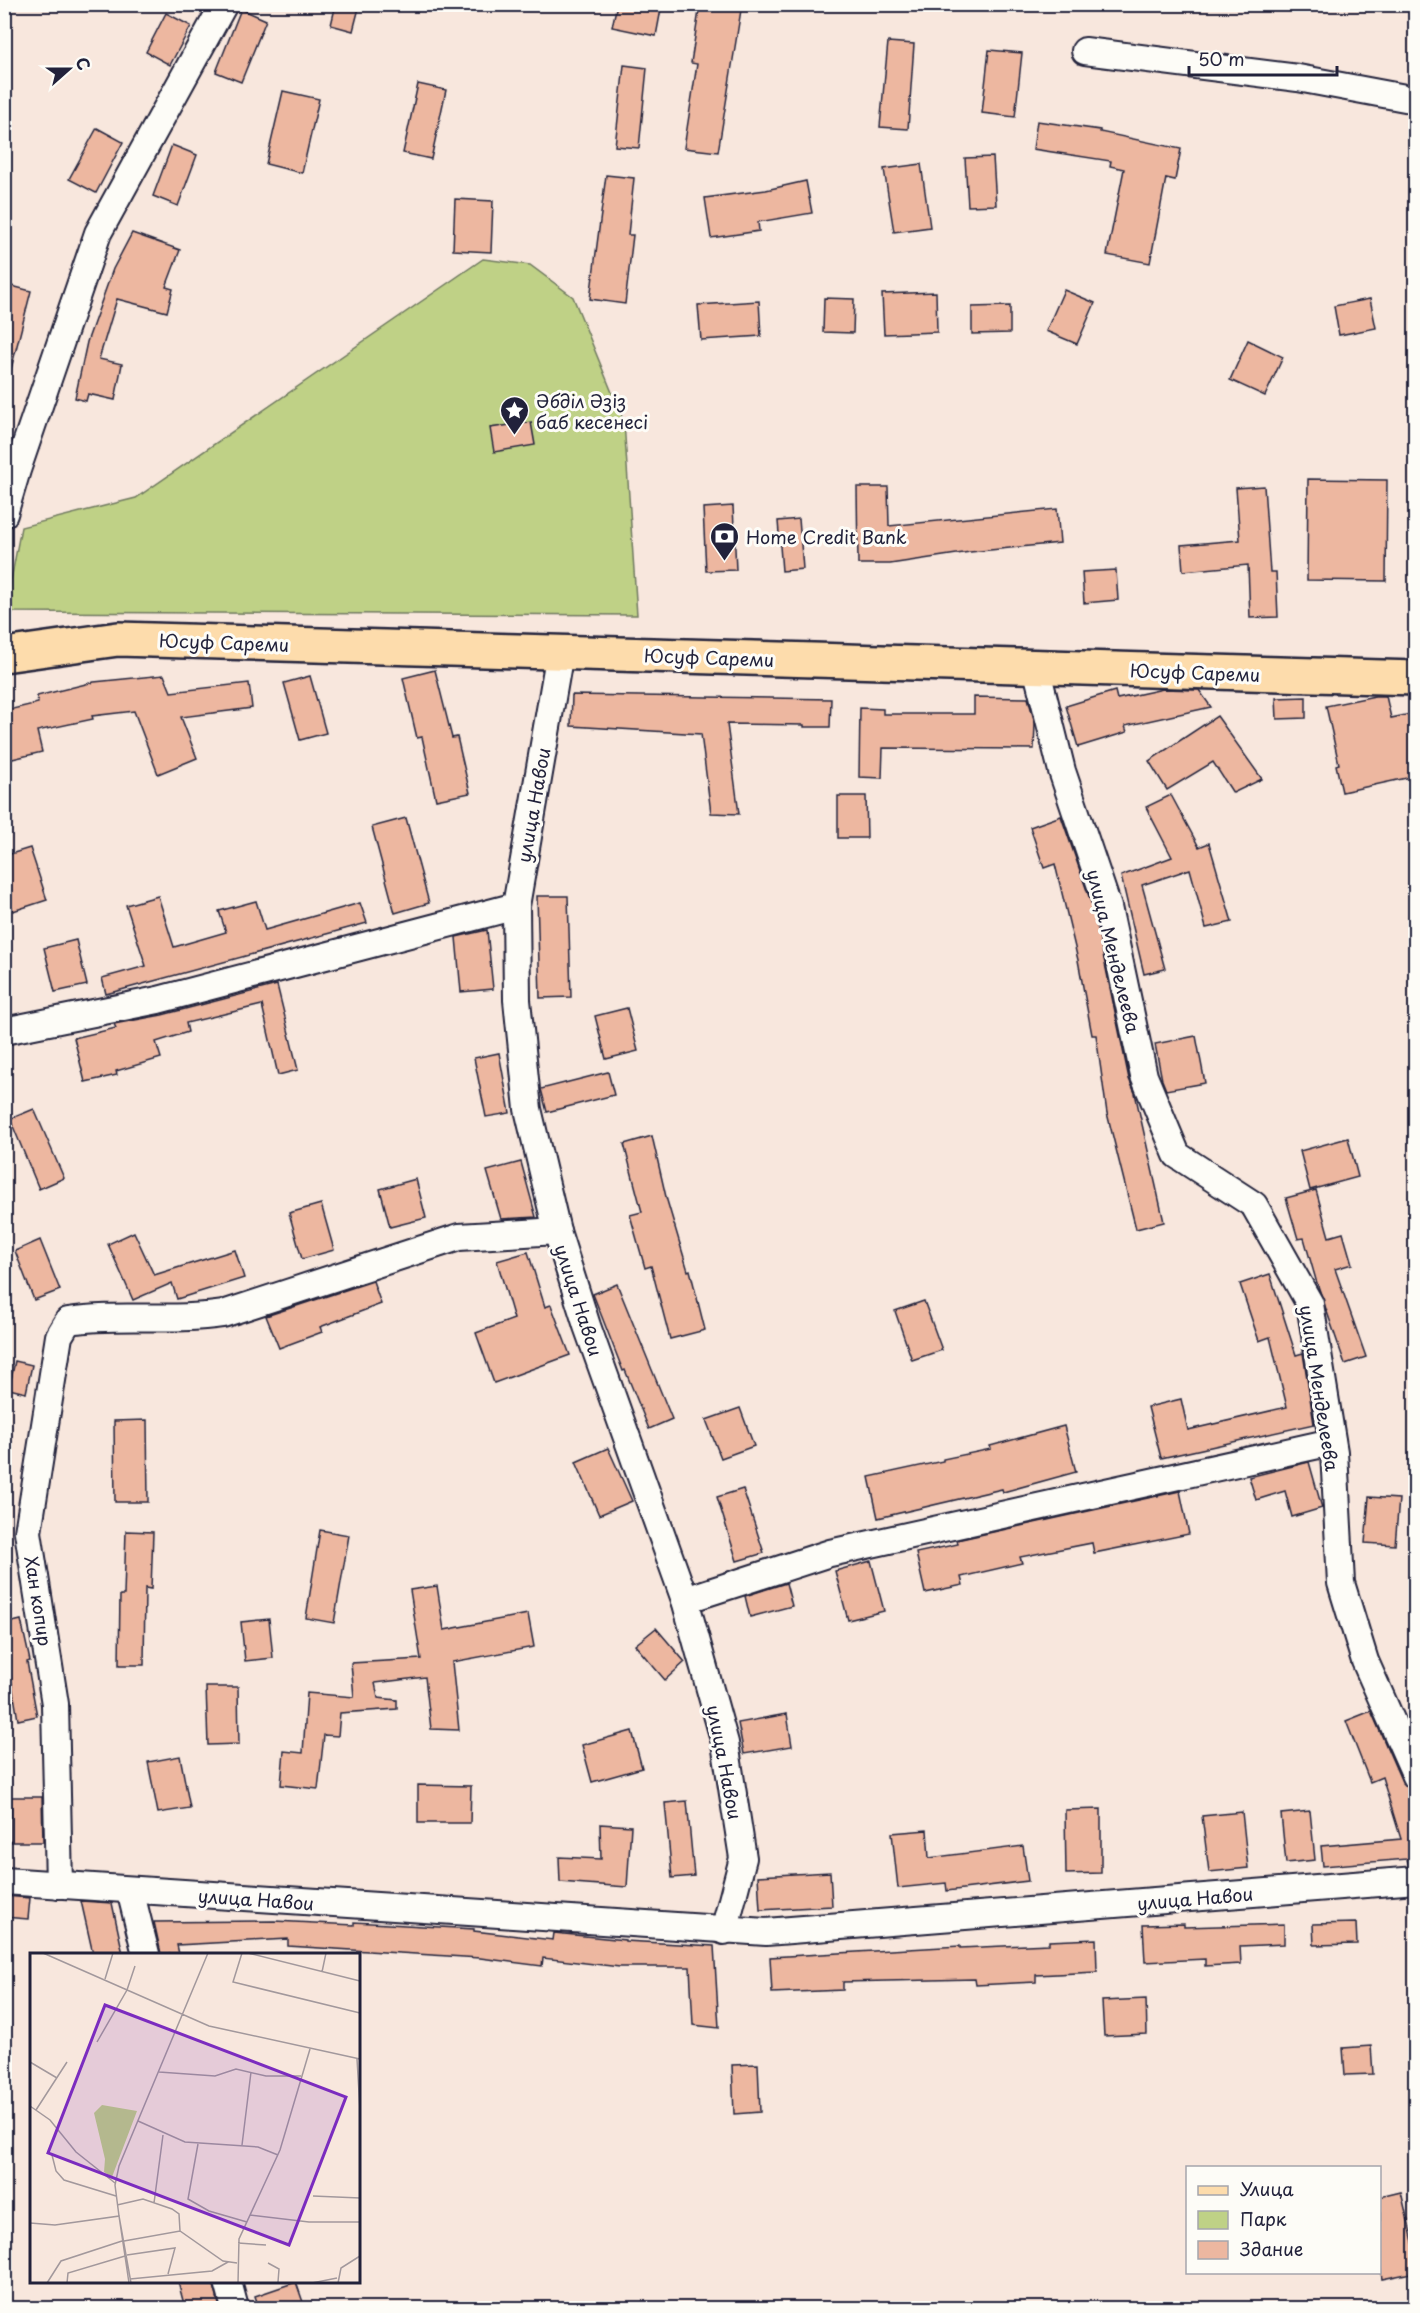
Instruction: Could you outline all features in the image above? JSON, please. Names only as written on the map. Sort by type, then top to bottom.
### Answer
[{"type":"main road","name":"Юсуф Сареми","points":[[4,656],[118,639],[1416,678]]},
{"type":"street","points":[[4,514],[98,233],[224,4]]},
{"type":"street","points":[[1084,51],[1298,78],[1416,100]]},
{"type":"street","name":"улица Навои","points":[[560,652],[516,906],[517,1000],[528,1109],[557,1231],[587,1326],[685,1600],[725,1743],[743,1858],[724,1930]]},
{"type":"street","name":"улица Менделеева","points":[[1036,667],[1062,771],[1108,907],[1144,1076],[1177,1155],[1254,1205],[1310,1305],[1332,1442],[1341,1583],[1365,1661],[1416,1776]]},
{"type":"street","points":[[4,1031],[158,1000],[516,906]]},
{"type":"street","name":"Хан копир","points":[[59,1885],[55,1704],[28,1532],[59,1336],[68,1321],[86,1318],[192,1319],[223,1314],[459,1237],[557,1231]]},
{"type":"street","points":[[685,1600],[830,1553],[1332,1442]]},
{"type":"street","name":"улица Навои","points":[[4,1881],[766,1932],[1416,1880]]},
{"type":"street","points":[[130,1890],[146,1953]]},
{"type":"street","points":[[228,2283],[235,2308]]},
{"type":"green space","points":[[483,259],[530,265],[573,297],[624,422],[637,615],[5,612],[21,527],[136,498]]},
{"type":"building","points":[[336,4],[360,4],[353,31],[331,25]]},
{"type":"building","points":[[617,4],[662,4],[656,36],[612,27]]},
{"type":"building","points":[[700,4],[741,10],[718,152],[684,148],[697,64],[691,63]]},
{"type":"building","points":[[241,9],[266,20],[241,82],[216,72]]},
{"type":"building","points":[[166,13],[191,26],[170,65],[146,52]]},
{"type":"building","points":[[888,42],[914,44],[908,129],[880,127]]},
{"type":"building","points":[[989,50],[1022,53],[1015,117],[982,113]]},
{"type":"building","points":[[624,65],[647,68],[639,148],[615,146]]},
{"type":"building","points":[[418,84],[446,90],[431,159],[403,153]]},
{"type":"building","points":[[283,91],[319,99],[302,173],[266,164]]},
{"type":"building","points":[[1037,121],[1100,130],[1100,132],[1181,149],[1175,180],[1166,178],[1150,263],[1107,255],[1124,169],[1110,166],[1111,161],[1033,149]]},
{"type":"building","points":[[97,128],[123,142],[96,193],[69,179]]},
{"type":"building","points":[[172,145],[197,155],[178,206],[153,196]]},
{"type":"building","points":[[993,157],[996,205],[968,206],[965,158]]},
{"type":"building","points":[[921,164],[930,227],[894,232],[884,169]]},
{"type":"building","points":[[606,175],[634,178],[628,235],[633,235],[625,304],[590,299]]},
{"type":"building","points":[[806,181],[812,213],[758,222],[759,231],[711,238],[705,198],[766,190]]},
{"type":"building","points":[[455,199],[493,201],[491,252],[453,250]]},
{"type":"building","points":[[132,233],[180,250],[166,287],[173,289],[167,312],[117,299],[99,359],[122,364],[115,400],[88,394],[86,401],[75,398],[87,342],[113,269]]},
{"type":"building","points":[[4,284],[31,291],[10,373],[4,373]]},
{"type":"building","points":[[1064,290],[1095,303],[1077,344],[1046,331]]},
{"type":"building","points":[[936,292],[937,332],[884,334],[882,294]]},
{"type":"building","points":[[824,298],[854,299],[853,333],[823,332]]},
{"type":"building","points":[[1370,299],[1376,328],[1339,335],[1334,306]]},
{"type":"building","points":[[759,301],[761,336],[701,340],[698,305]]},
{"type":"building","points":[[1010,306],[1010,333],[972,334],[972,307]]},
{"type":"building","points":[[1248,340],[1283,357],[1265,396],[1230,380]]},
{"type":"building","points":[[531,422],[535,445],[494,452],[490,428]]},
{"type":"building","points":[[1308,479],[1387,480],[1386,581],[1307,580]]},
{"type":"building","points":[[1264,486],[1270,572],[1276,572],[1278,617],[1250,618],[1248,565],[1183,571],[1181,545],[1240,540],[1236,488]]},
{"type":"building","points":[[857,487],[888,487],[889,526],[1057,509],[1060,543],[970,552],[890,564],[858,564]]},
{"type":"building","points":[[733,506],[736,570],[706,571],[703,508]]},
{"type":"building","points":[[799,519],[803,569],[782,571],[778,521]]},
{"type":"building","points":[[1116,570],[1118,600],[1084,603],[1082,572]]},
{"type":"building","points":[[435,670],[452,738],[457,737],[470,793],[436,800],[422,737],[417,738],[403,678]]},
{"type":"building","points":[[164,675],[171,692],[249,683],[252,708],[181,717],[197,758],[158,774],[134,711],[92,716],[93,719],[37,731],[42,752],[4,761],[4,711],[38,703],[37,696],[94,682]]},
{"type":"building","points":[[310,676],[326,733],[300,740],[284,683]]},
{"type":"building","points":[[1163,689],[1199,690],[1211,707],[1125,726],[1127,732],[1078,747],[1066,706],[1115,691],[1117,699]]},
{"type":"building","points":[[572,695],[831,699],[830,727],[727,724],[739,814],[711,813],[701,734],[571,726]]},
{"type":"building","points":[[1375,696],[1386,696],[1391,718],[1416,713],[1416,776],[1342,792],[1336,765],[1339,764],[1326,706]]},
{"type":"building","points":[[974,697],[1028,698],[1035,723],[1034,749],[883,748],[882,778],[859,777],[860,708],[883,709],[883,714],[974,714]]},
{"type":"building","points":[[1306,697],[1306,718],[1277,719],[1276,698]]},
{"type":"building","points":[[1217,716],[1262,779],[1233,793],[1213,762],[1167,790],[1149,761]]},
{"type":"building","points":[[1171,795],[1199,847],[1209,843],[1232,922],[1206,928],[1190,869],[1142,885],[1165,969],[1144,974],[1121,876],[1172,857],[1146,807]]},
{"type":"building","points":[[838,796],[866,796],[867,838],[838,838]]},
{"type":"building","points":[[1061,816],[1094,911],[1129,1079],[1135,1093],[1164,1222],[1136,1229],[1107,1113],[1096,1035],[1092,1035],[1078,960],[1055,864],[1044,868],[1030,827]]},
{"type":"building","points":[[406,818],[429,903],[395,913],[372,827]]},
{"type":"building","points":[[30,848],[47,900],[13,911],[4,886],[4,856]]},
{"type":"building","points":[[158,896],[174,947],[226,932],[219,911],[256,901],[265,930],[360,903],[367,923],[106,994],[102,978],[146,966],[126,905]]},
{"type":"building","points":[[537,896],[568,896],[571,997],[540,998]]},
{"type":"building","points":[[487,930],[493,989],[461,992],[456,937]]},
{"type":"building","points":[[76,940],[87,985],[55,992],[44,948]]},
{"type":"building","points":[[277,985],[298,1070],[278,1075],[262,1005],[186,1023],[188,1032],[156,1042],[161,1058],[116,1071],[117,1075],[85,1082],[74,1038],[116,1028],[114,1024],[162,1015]]},
{"type":"building","points":[[627,1008],[638,1051],[606,1059],[595,1016]]},
{"type":"building","points":[[1196,1036],[1205,1083],[1166,1090],[1155,1044]]},
{"type":"building","points":[[499,1053],[510,1113],[486,1117],[474,1058]]},
{"type":"building","points":[[608,1072],[614,1095],[547,1112],[541,1089]]},
{"type":"building","points":[[34,1109],[64,1178],[39,1189],[10,1119]]},
{"type":"building","points":[[652,1136],[666,1197],[688,1271],[690,1270],[705,1330],[670,1339],[651,1266],[645,1268],[630,1215],[642,1212],[624,1144]]},
{"type":"building","points":[[1348,1138],[1358,1177],[1310,1190],[1300,1151]]},
{"type":"building","points":[[521,1162],[536,1217],[501,1219],[487,1171]]},
{"type":"building","points":[[416,1179],[426,1218],[390,1227],[380,1189]]},
{"type":"building","points":[[1316,1190],[1329,1237],[1343,1233],[1352,1264],[1335,1269],[1366,1357],[1345,1364],[1304,1238],[1298,1239],[1286,1198]]},
{"type":"building","points":[[321,1204],[334,1250],[302,1259],[289,1213]]},
{"type":"building","points":[[134,1232],[154,1275],[235,1250],[244,1278],[177,1299],[172,1283],[133,1300],[108,1244]]},
{"type":"building","points":[[40,1240],[60,1290],[34,1300],[15,1251]]},
{"type":"building","points":[[528,1252],[545,1307],[551,1305],[570,1355],[494,1383],[476,1333],[514,1319],[497,1261]]},
{"type":"building","points":[[1270,1274],[1296,1355],[1303,1353],[1314,1424],[1161,1458],[1148,1407],[1181,1399],[1188,1430],[1287,1407],[1270,1337],[1259,1341],[1240,1284]]},
{"type":"building","points":[[373,1281],[381,1304],[320,1327],[322,1332],[279,1348],[266,1316]]},
{"type":"building","points":[[617,1284],[672,1419],[649,1429],[593,1294]]},
{"type":"building","points":[[924,1301],[942,1350],[912,1360],[895,1311]]},
{"type":"building","points":[[15,1361],[32,1365],[26,1393],[9,1389]]},
{"type":"building","points":[[740,1408],[754,1446],[721,1458],[706,1420]]},
{"type":"building","points":[[147,1420],[148,1502],[115,1502],[114,1421]]},
{"type":"building","points":[[1064,1426],[1076,1472],[1003,1492],[1002,1489],[878,1518],[869,1477],[991,1449],[990,1446]]},
{"type":"building","points":[[608,1448],[632,1501],[599,1515],[576,1462]]},
{"type":"building","points":[[1309,1462],[1322,1508],[1292,1517],[1285,1491],[1256,1500],[1249,1477]]},
{"type":"building","points":[[743,1489],[764,1553],[737,1561],[717,1497]]},
{"type":"building","points":[[1180,1491],[1189,1534],[1094,1553],[1092,1543],[1020,1557],[1022,1563],[961,1577],[963,1585],[925,1593],[916,1553],[958,1544],[957,1540]]},
{"type":"building","points":[[1369,1497],[1399,1499],[1395,1545],[1365,1543]]},
{"type":"building","points":[[320,1530],[349,1535],[334,1623],[306,1618]]},
{"type":"building","points":[[126,1531],[153,1532],[151,1589],[145,1588],[144,1665],[119,1665],[120,1595],[124,1595]]},
{"type":"building","points":[[871,1561],[884,1611],[848,1620],[835,1571]]},
{"type":"building","points":[[786,1583],[792,1606],[750,1617],[745,1596]]},
{"type":"building","points":[[437,1586],[444,1630],[528,1614],[534,1647],[452,1662],[459,1730],[431,1729],[425,1677],[375,1683],[378,1698],[397,1700],[397,1709],[340,1713],[338,1736],[324,1735],[318,1789],[281,1785],[284,1751],[303,1753],[307,1693],[354,1697],[351,1663],[421,1659],[410,1590]]},
{"type":"building","points":[[269,1619],[273,1658],[245,1661],[241,1622]]},
{"type":"building","points":[[21,1620],[30,1661],[27,1662],[37,1716],[18,1720],[9,1666],[4,1667],[4,1624]]},
{"type":"building","points":[[656,1628],[685,1662],[665,1680],[635,1645]]},
{"type":"building","points":[[206,1687],[238,1687],[239,1744],[208,1745]]},
{"type":"building","points":[[1371,1711],[1402,1782],[1411,1790],[1416,1802],[1416,1865],[1409,1866],[1407,1859],[1323,1866],[1321,1846],[1401,1839],[1382,1777],[1370,1782],[1346,1721]]},
{"type":"building","points":[[787,1714],[792,1746],[744,1754],[738,1723]]},
{"type":"building","points":[[632,1731],[642,1768],[592,1782],[582,1745]]},
{"type":"building","points":[[180,1756],[190,1808],[158,1813],[148,1762]]},
{"type":"building","points":[[418,1785],[471,1786],[470,1823],[418,1823]]},
{"type":"building","points":[[11,1797],[42,1797],[43,1842],[11,1842]]},
{"type":"building","points":[[687,1801],[694,1876],[672,1878],[665,1803]]},
{"type":"building","points":[[1101,1809],[1101,1873],[1066,1874],[1065,1810]]},
{"type":"building","points":[[1310,1811],[1315,1860],[1286,1863],[1281,1814]]},
{"type":"building","points":[[1242,1812],[1248,1868],[1209,1872],[1202,1816]]},
{"type":"building","points":[[600,1824],[631,1826],[627,1887],[560,1882],[559,1857],[601,1859]]},
{"type":"building","points":[[927,1830],[929,1858],[1023,1846],[1028,1881],[947,1891],[946,1883],[898,1888],[892,1833]]},
{"type":"building","points":[[830,1872],[832,1906],[760,1910],[758,1876]]},
{"type":"building","points":[[4,1896],[30,1898],[28,1919],[4,1917]]},
{"type":"building","points":[[81,1901],[112,1903],[123,1953],[93,1953]]},
{"type":"building","points":[[274,1921],[354,1925],[354,1922],[474,1929],[474,1931],[553,1940],[554,1933],[625,1941],[714,1946],[719,2028],[693,2025],[690,1967],[620,1967],[543,1958],[542,1966],[480,1958],[288,1946],[288,1939],[177,1945],[179,1953],[161,1953],[154,1922]]},
{"type":"building","points":[[1356,1923],[1357,1944],[1314,1945],[1313,1924]]},
{"type":"building","points":[[1184,1924],[1184,1927],[1284,1924],[1284,1944],[1240,1946],[1241,1964],[1205,1966],[1205,1959],[1145,1962],[1143,1925]]},
{"type":"building","points":[[1096,1939],[1097,1972],[1036,1975],[1036,1982],[976,1985],[975,1979],[843,1982],[843,1990],[772,1993],[770,1957],[960,1946],[960,1948],[1049,1944],[1049,1941]]},
{"type":"building","points":[[1146,1999],[1147,2034],[1104,2036],[1102,2001]]},
{"type":"building","points":[[1371,2046],[1373,2074],[1345,2075],[1343,2048]]},
{"type":"building","points":[[758,2064],[760,2112],[734,2114],[732,2065]]},
{"type":"building","points":[[1401,2192],[1416,2254],[1416,2272],[1382,2279],[1381,2197]]},
{"type":"building","points":[[178,2283],[213,2283],[220,2308],[185,2308]]},
{"type":"building","points":[[296,2283],[305,2308],[259,2308],[255,2296]]},
{"type":"place","name":"Әбділ Әзіз баб кесенесі","points":[[515,436]]},
{"type":"place","name":"Home Credit Bank","points":[[725,562]]}]
